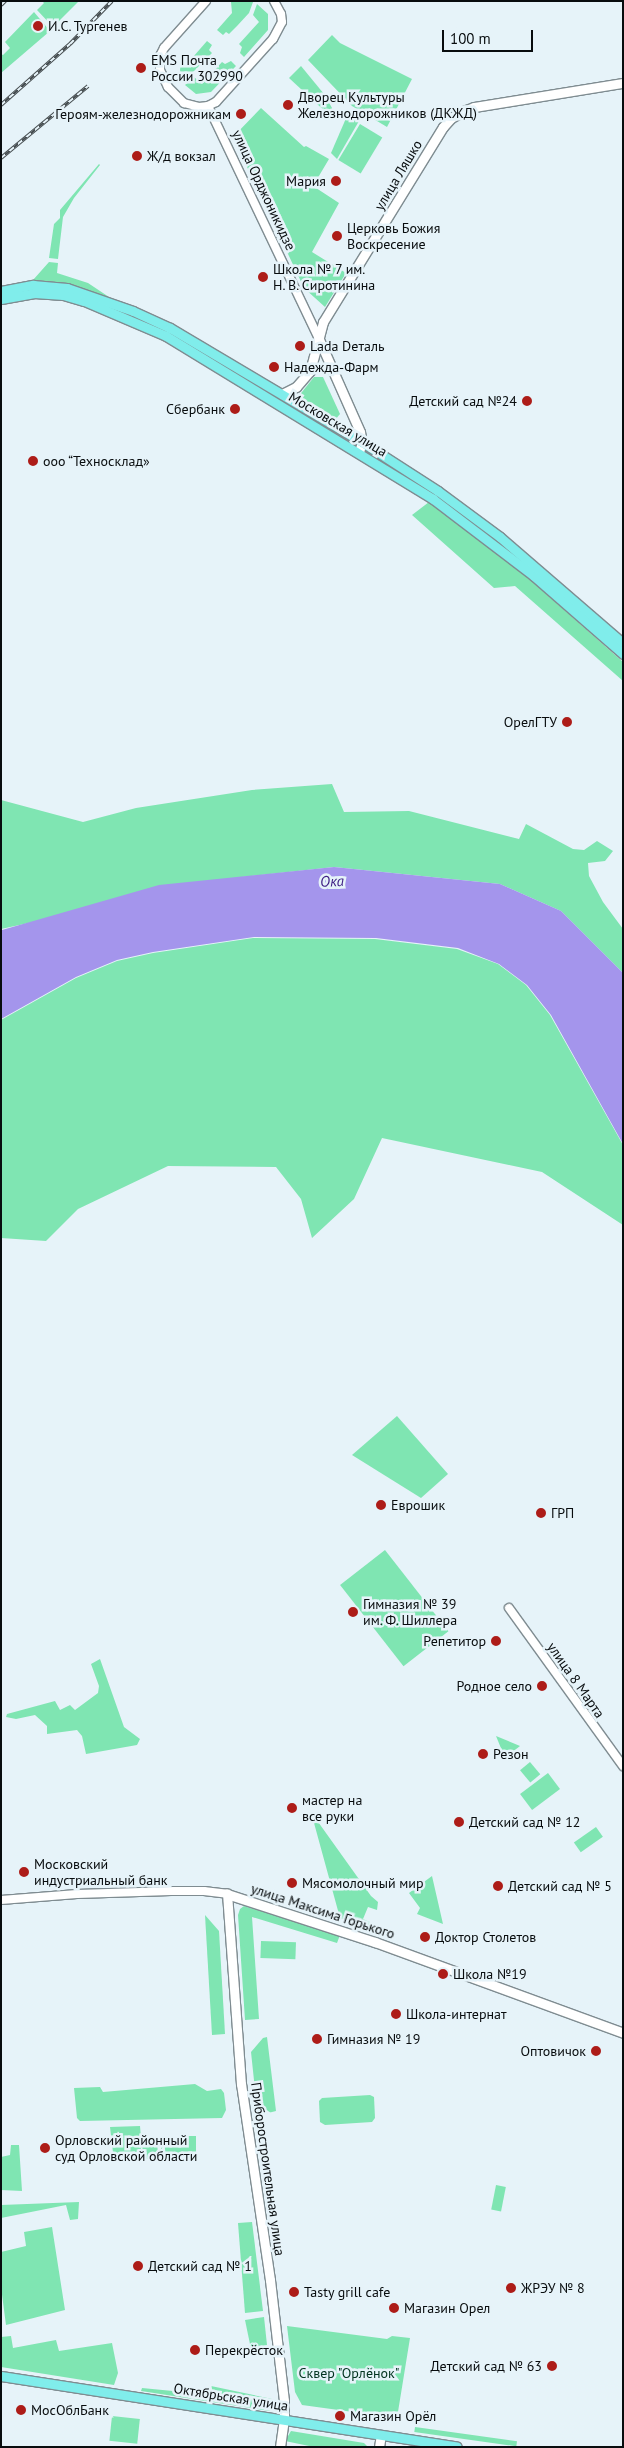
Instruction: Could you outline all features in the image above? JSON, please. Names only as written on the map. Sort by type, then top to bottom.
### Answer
[{"type":"main road","name":"улица Ляшко","points":[[282,394],[296,387],[310,371],[316,355],[318,336],[328,314],[443,127],[451,118],[463,110],[474,107],[623,84]]},
{"type":"main road","name":"Московская улица","points":[[1,291],[21,286],[45,285],[87,293],[170,328],[362,442],[438,491],[500,537],[623,643]]},
{"type":"main road","name":"Московская улица","points":[[1,300],[23,294],[53,294],[84,301],[166,336],[359,452],[433,499],[534,576],[623,654]]},
{"type":"main road","name":"улица Орджоникидзе","points":[[318,336],[362,442]]},
{"type":"main road","points":[[359,452],[362,442]]},
{"type":"main road","name":"улица Максима Горького","points":[[227,1894],[376,1942],[623,2033]]},
{"type":"main road","name":"Приборостроительная улица","points":[[227,1894],[241,2084],[270,2280],[284,2419],[280,2447]]},
{"type":"main road","name":"Октябрьская улица","points":[[1,2376],[457,2447]]},
{"type":"main road","points":[[380,2447],[381,2435]]},
{"type":"street","points":[[206,1],[164,48],[160,56],[162,76],[176,96],[191,105],[208,106],[216,102],[279,30],[282,22],[281,14],[274,1]]},
{"type":"street","name":"улица Орджоникидзе","points":[[208,106],[318,336]]},
{"type":"street","name":"улица 8 Марта","points":[[509,1608],[623,1766]]},
{"type":"street","name":"улица Максима Горького","points":[[1,1900],[77,1894],[171,1891],[204,1891],[227,1894]]},
{"type":"green space","points":[[42,1],[79,1],[53,27],[37,10],[44,3]]},
{"type":"green space","points":[[231,2],[253,2],[249,13],[229,34],[226,32],[223,35],[217,30],[232,13]]},
{"type":"green space","points":[[257,4],[268,14],[268,30],[244,57],[240,53],[242,47],[239,44],[259,22],[253,15]]},
{"type":"green space","points":[[34,12],[50,31],[1,73],[1,54],[3,55],[10,48],[5,42]]},
{"type":"green space","points":[[332,35],[340,43],[412,79],[387,127],[352,106],[308,60]]},
{"type":"green space","points":[[207,41],[212,45],[209,50],[212,53],[183,82],[180,70],[182,54],[193,57]]},
{"type":"green space","points":[[231,61],[236,66],[211,92],[196,94],[185,85],[194,77],[202,84],[222,62],[225,64]]},
{"type":"green space","points":[[301,66],[324,94],[332,108],[329,115],[289,78]]},
{"type":"green space","points":[[261,108],[304,147],[306,146],[329,159],[313,186],[339,203],[312,252],[346,273],[325,307],[304,288],[233,137]]},
{"type":"green space","points":[[347,116],[359,121],[337,159],[331,153]]},
{"type":"green space","points":[[360,124],[382,137],[361,173],[338,160]]},
{"type":"green space","points":[[99,164],[74,198],[63,217],[58,259],[49,258],[54,224],[60,218],[60,210]]},
{"type":"green space","points":[[49,262],[58,263],[57,273],[88,283],[109,297],[108,299],[65,283],[33,280]]},
{"type":"green space","points":[[314,377],[323,377],[340,414],[335,420],[298,397]]},
{"type":"green space","points":[[429,502],[527,577],[623,662],[623,681],[515,586],[494,588],[412,515]]},
{"type":"green space","points":[[332,784],[344,812],[409,811],[519,839],[526,824],[573,849],[584,850],[597,841],[613,851],[605,861],[588,863],[589,876],[603,902],[623,929],[623,973],[561,911],[500,884],[334,867],[242,877],[1,929],[1,800],[83,822],[136,808],[252,790]]},
{"type":"green space","points":[[253,938],[375,939],[457,949],[498,964],[526,985],[550,1015],[623,1145],[623,1225],[542,1172],[382,1138],[354,1199],[312,1238],[301,1199],[276,1167],[168,1166],[78,1209],[46,1241],[1,1238],[1,1020],[76,978],[117,961],[153,953]]},
{"type":"green space","points":[[397,1416],[448,1474],[421,1498],[352,1455]]},
{"type":"green space","points":[[385,1550],[448,1631],[403,1666],[340,1585]]},
{"type":"green space","points":[[100,1659],[124,1727],[140,1739],[137,1745],[86,1754],[82,1736],[77,1730],[47,1734],[47,1726],[35,1715],[16,1719],[6,1717],[7,1714],[55,1701],[60,1710],[70,1705],[75,1710],[98,1693],[99,1686],[91,1664]]},
{"type":"green space","points":[[496,1736],[520,1746],[505,1758]]},
{"type":"green space","points":[[530,1762],[540,1774],[530,1783],[520,1770]]},
{"type":"green space","points":[[548,1773],[560,1789],[532,1810],[520,1794]]},
{"type":"green space","points":[[311,1812],[371,1896],[378,1902],[377,1910],[368,1907],[363,1919],[370,1922],[368,1928],[340,1918]]},
{"type":"green space","points":[[596,1827],[603,1837],[581,1852],[574,1842]]},
{"type":"green space","points":[[432,1876],[443,1924],[417,1914],[420,1908],[409,1893]]},
{"type":"green space","points":[[244,1906],[340,1935],[337,1943],[252,1917],[259,2019],[245,2020],[238,1915],[240,1909]]},
{"type":"green space","points":[[205,1915],[219,1931],[225,2034],[212,2035]]},
{"type":"green space","points":[[261,1941],[296,1942],[295,1959],[260,1958]]},
{"type":"green space","points":[[267,2037],[276,2111],[264,2114],[266,2136],[260,2137],[251,2052],[263,2038]]},
{"type":"green space","points":[[195,2084],[207,2091],[221,2089],[224,2093],[226,2110],[222,2118],[80,2121],[77,2118],[74,2088],[100,2087],[103,2092]]},
{"type":"green space","points":[[370,2095],[374,2097],[375,2118],[372,2122],[325,2125],[320,2122],[319,2101],[322,2098]]},
{"type":"green space","points":[[140,2126],[141,2138],[157,2138],[158,2158],[114,2161],[110,2127]]},
{"type":"green space","points":[[161,2136],[196,2136],[196,2154],[161,2154]]},
{"type":"green space","points":[[11,2145],[19,2145],[22,2191],[1,2190],[1,2157],[10,2155]]},
{"type":"green space","points":[[496,2185],[506,2187],[501,2211],[491,2210]]},
{"type":"green space","points":[[79,2202],[78,2219],[70,2220],[66,2205],[1,2218],[1,2205]]},
{"type":"green space","points":[[252,2222],[263,2311],[245,2313],[238,2223]]},
{"type":"green space","points":[[52,2227],[65,2310],[6,2325],[1,2287],[1,2252],[26,2246],[24,2232]]},
{"type":"green space","points":[[264,2317],[267,2345],[251,2349],[245,2320]]},
{"type":"green space","name":"Сквер \"Орлёнок\"","points":[[287,2326],[387,2339],[392,2336],[410,2338],[397,2418],[302,2405],[295,2392]]},
{"type":"green space","points":[[11,2336],[13,2348],[56,2340],[59,2351],[112,2343],[118,2373],[114,2385],[1,2367],[1,2337]]},
{"type":"green space","points":[[211,2386],[272,2399],[270,2411],[141,2391],[142,2388],[214,2395]]},
{"type":"green space","points":[[112,2416],[140,2419],[137,2444],[109,2441]]},
{"type":"green space","points":[[415,2427],[517,2441],[516,2446],[414,2432]]},
{"type":"green space","points":[[291,2431],[364,2443],[368,2447],[314,2447],[285,2441]]},
{"type":"water","name":"Ока","points":[[334,867],[500,884],[561,911],[623,973],[623,1144],[551,1015],[527,985],[499,964],[458,948],[376,938],[254,937],[153,952],[117,960],[76,977],[1,1019],[2,930],[159,885]]},
{"type":"railway","points":[[1,5],[5,1]]},
{"type":"railway","points":[[1,105],[70,44],[112,1]]},
{"type":"railway","points":[[1,158],[88,86]]},
{"type":"place","name":"И.С. Тургенев","points":[[38,26]]},
{"type":"place","name":"EMS Почта России 302990","points":[[141,68]]},
{"type":"place","name":"Дворец Культуры Железнодорожников (ДКЖД)","points":[[288,105]]},
{"type":"place","name":"Героям-железнодорожникам","points":[[241,114]]},
{"type":"place","name":"Ж/д вокзал","points":[[137,156]]},
{"type":"place","name":"Мария","points":[[336,181]]},
{"type":"place","name":"Церковь Божия Воскресение","points":[[337,236]]},
{"type":"place","name":"Школа № 7 им. Н. В. Сиротинина","points":[[263,277]]},
{"type":"place","name":"Lada Dеталь","points":[[300,346]]},
{"type":"place","name":"Надежда-Фарм","points":[[274,367]]},
{"type":"place","name":"Детский сад №24","points":[[527,401]]},
{"type":"place","name":"Сбербанк","points":[[235,409]]},
{"type":"place","name":"ооо “Техносклад»","points":[[33,461]]},
{"type":"place","name":"ОрелГТУ","points":[[567,722]]},
{"type":"place","name":"Еврошик","points":[[381,1505]]},
{"type":"place","name":"ГРП","points":[[541,1513]]},
{"type":"place","name":"Гимназия № 39 им. Ф. Шиллера","points":[[353,1612]]},
{"type":"place","name":"Репетитор","points":[[496,1641]]},
{"type":"place","name":"Родное село","points":[[542,1686]]},
{"type":"place","name":"Резон","points":[[483,1754]]},
{"type":"place","name":"мастер на все руки","points":[[292,1808]]},
{"type":"place","name":"Детский сад № 12","points":[[459,1822]]},
{"type":"place","name":"Московский индустриальный банк","points":[[24,1872]]},
{"type":"place","name":"Мясомолочный мир","points":[[292,1883]]},
{"type":"place","name":"Детский сад № 5","points":[[498,1886]]},
{"type":"place","name":"Доктор Столетов","points":[[425,1937]]},
{"type":"place","name":"Школа №19","points":[[443,1974]]},
{"type":"place","name":"Школа-интернат","points":[[396,2014]]},
{"type":"place","name":"Гимназия № 19","points":[[317,2039]]},
{"type":"place","name":"Оптовичок","points":[[596,2051]]},
{"type":"place","name":"Орловский районный суд Орловской области","points":[[45,2148]]},
{"type":"place","name":"Детский сад № 1","points":[[138,2266]]},
{"type":"place","name":"ЖРЭУ № 8","points":[[511,2288]]},
{"type":"place","name":"Tasty grill cafe","points":[[294,2292]]},
{"type":"place","name":"Магазин Орел","points":[[394,2308]]},
{"type":"place","name":"Перекрёсток","points":[[195,2350]]},
{"type":"place","name":"Детский сад № 63","points":[[552,2366]]},
{"type":"place","name":"МосОблБанк","points":[[21,2410]]},
{"type":"place","name":"Магазин Орёл","points":[[340,2416]]}]
